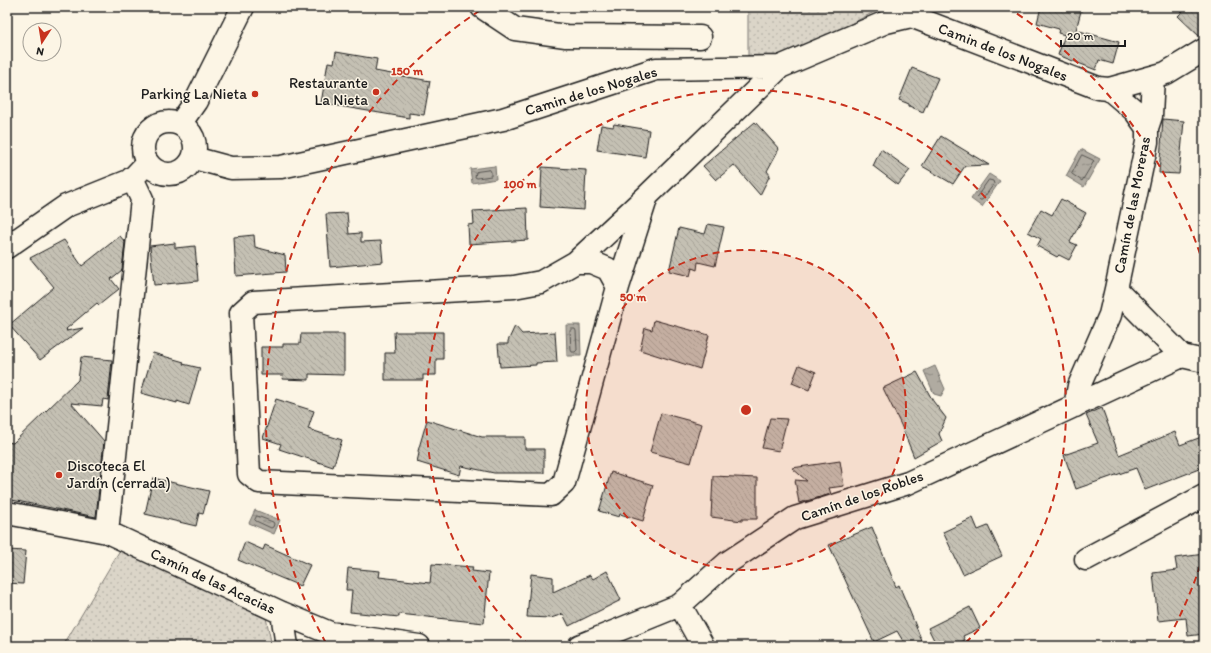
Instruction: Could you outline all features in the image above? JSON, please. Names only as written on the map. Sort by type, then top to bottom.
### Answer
[{"type":"street","points":[[180,124],[196,101],[243,7]]},
{"type":"street","points":[[482,7],[515,29],[566,36],[700,37]]},
{"type":"street","name":"Camin de los Nogales","points":[[194,158],[231,168],[281,167],[503,119],[656,69],[780,67],[886,22],[911,16],[1098,88],[1109,89],[1166,74],[1204,50]]},
{"type":"street","points":[[647,196],[618,287],[564,483],[551,495],[259,482],[249,474],[241,313],[253,302],[514,287],[541,282],[576,262],[647,196],[780,67]]},
{"type":"street","points":[[1147,128],[1151,116],[1153,77]]},
{"type":"street","name":"Camín de las Moreras","points":[[1075,406],[1079,386],[1110,315],[1147,142],[1147,128],[1135,111],[1109,89]]},
{"type":"street","points":[[7,247],[66,206],[140,170],[172,175],[185,170],[194,158],[195,145],[191,133],[180,124],[164,122],[149,131],[143,146],[140,170],[142,199],[107,532]]},
{"type":"street","points":[[576,262],[592,262],[608,269],[618,287]]},
{"type":"street","name":"Camín de las Moreras","points":[[1116,288],[1182,356]]},
{"type":"street","points":[[1182,356],[1204,361]]},
{"type":"street","name":"Camín de los Robles","points":[[579,646],[680,605],[726,562],[795,518],[908,483],[1182,356]]},
{"type":"street","points":[[1086,559],[1204,496]]},
{"type":"street","name":"Camín de las Acacias","points":[[7,513],[107,532],[282,613],[330,633],[419,646]]},
{"type":"street","points":[[680,605],[703,646]]},
{"type":"street","points":[[282,613],[287,646]]},
{"type":"shaded area","points":[[748,7],[878,7],[876,11],[788,56],[748,56]]},
{"type":"shaded area","points":[[120,550],[265,613],[272,646],[63,646]]},
{"type":"water","points":[[1081,149],[1100,159],[1084,187],[1066,176]]},
{"type":"water","points":[[495,166],[496,179],[472,183],[470,169]]},
{"type":"water","points":[[989,174],[1000,181],[982,207],[971,199]]},
{"type":"water","points":[[566,325],[580,325],[581,356],[567,356]]},
{"type":"water","points":[[935,366],[945,389],[941,396],[934,394],[924,371]]},
{"type":"water","points":[[255,510],[280,520],[274,534],[249,523]]},
{"type":"building","points":[[1041,7],[1082,7],[1076,30],[1119,42],[1113,64],[1099,60],[1096,70],[1058,55],[1065,35],[1058,33],[1059,29],[1037,23]]},
{"type":"building","points":[[1187,7],[1197,7],[1204,14],[1204,38],[1201,38],[1178,16]]},
{"type":"building","name":"Restaurante La Nieta","points":[[336,52],[377,59],[375,71],[430,81],[424,115],[409,113],[409,118],[321,103],[328,62],[334,63]]},
{"type":"building","points":[[912,68],[938,78],[923,112],[899,100]]},
{"type":"building","points":[[1163,119],[1184,121],[1179,174],[1159,173]]},
{"type":"building","points":[[755,122],[779,149],[767,171],[770,175],[760,195],[734,165],[716,180],[703,166]]},
{"type":"building","points":[[614,124],[649,130],[645,157],[597,150],[601,125],[613,127]]},
{"type":"building","points":[[941,136],[989,165],[965,166],[953,184],[922,166]]},
{"type":"building","points":[[881,149],[910,170],[898,185],[873,166]]},
{"type":"building","points":[[542,167],[586,170],[584,210],[540,207]]},
{"type":"building","points":[[1061,199],[1086,213],[1070,242],[1077,245],[1069,260],[1059,255],[1057,257],[1037,246],[1041,239],[1028,232],[1041,209],[1052,215]]},
{"type":"building","points":[[527,208],[528,240],[469,244],[468,225],[474,224],[473,211]]},
{"type":"building","points":[[347,213],[349,234],[361,233],[361,242],[381,241],[383,262],[330,267],[326,214]]},
{"type":"building","points":[[708,224],[724,227],[715,266],[698,262],[697,270],[692,268],[690,276],[669,271],[679,228],[705,234]]},
{"type":"building","points":[[254,235],[255,247],[285,255],[286,272],[236,276],[234,237]]},
{"type":"building","points":[[120,236],[125,242],[122,270],[111,279],[119,289],[99,305],[97,303],[66,329],[66,331],[83,328],[40,360],[9,325],[54,287],[30,258],[64,240],[82,266]]},
{"type":"building","points":[[175,243],[175,248],[195,246],[198,281],[154,285],[150,246]]},
{"type":"building","points":[[654,320],[709,335],[700,369],[640,350],[645,328],[652,330]]},
{"type":"building","points":[[515,326],[522,334],[555,332],[557,362],[500,367],[498,344],[508,344]]},
{"type":"building","points":[[394,332],[443,332],[443,359],[436,359],[436,375],[423,375],[423,380],[385,380],[385,353],[395,353]]},
{"type":"building","points":[[301,334],[344,334],[344,375],[309,374],[309,380],[282,379],[283,375],[261,375],[261,347],[283,347],[283,344],[300,344]]},
{"type":"building","points":[[153,353],[184,362],[183,364],[200,368],[189,405],[141,393]]},
{"type":"building","name":"Discoteca El Jardín (cerrada)","points":[[81,357],[112,360],[108,400],[103,399],[102,406],[71,403],[104,441],[96,517],[7,499],[7,442],[13,443],[78,380]]},
{"type":"building","points":[[799,365],[816,372],[809,390],[792,383]]},
{"type":"building","points":[[917,372],[933,401],[946,418],[939,434],[942,441],[914,457],[901,425],[883,388]]},
{"type":"building","points":[[276,399],[314,411],[308,429],[342,440],[333,467],[279,449],[281,444],[263,438]]},
{"type":"building","points":[[1102,408],[1119,455],[1175,432],[1180,445],[1204,436],[1204,467],[1145,490],[1136,468],[1076,489],[1064,455],[1098,443],[1086,415]]},
{"type":"building","points":[[661,413],[702,424],[691,463],[650,452]]},
{"type":"building","points":[[770,418],[787,419],[779,451],[762,448]]},
{"type":"building","points":[[427,420],[482,437],[525,437],[525,449],[544,449],[544,473],[494,473],[461,466],[459,475],[417,462],[418,451]]},
{"type":"building","points":[[840,461],[844,486],[829,488],[831,494],[799,503],[795,480],[807,481],[792,468]]},
{"type":"building","points":[[611,472],[653,485],[643,521],[620,514],[619,517],[599,511]]},
{"type":"building","points":[[713,476],[757,478],[757,519],[742,519],[742,521],[711,517]]},
{"type":"building","points":[[153,478],[209,491],[203,514],[199,513],[196,526],[145,514]]},
{"type":"building","points":[[973,518],[978,530],[988,526],[1002,556],[963,574],[943,532]]},
{"type":"building","points":[[872,527],[896,587],[899,585],[924,646],[906,646],[897,631],[874,642],[829,545]]},
{"type":"building","points":[[245,542],[263,550],[265,545],[310,565],[300,586],[238,560]]},
{"type":"building","points":[[7,550],[26,551],[23,584],[7,583]]},
{"type":"building","points":[[1204,554],[1204,634],[1188,636],[1186,618],[1158,621],[1153,573],[1177,570],[1175,558]]},
{"type":"building","points":[[432,564],[473,567],[472,571],[489,573],[484,623],[399,614],[399,617],[350,612],[352,590],[346,590],[348,568],[380,571],[379,577],[430,583]]},
{"type":"building","points":[[607,571],[621,600],[569,626],[563,614],[551,618],[527,617],[531,574],[553,577],[553,592],[590,575],[593,579]]},
{"type":"building","points":[[970,607],[980,628],[963,636],[965,640],[953,646],[937,646],[928,628]]},
{"type":"place","name":"Restaurante La Nieta","points":[[376,92]]},
{"type":"place","name":"Parking La Nieta","points":[[255,94]]},
{"type":"place","name":"Discoteca El Jardín (cerrada)","points":[[59,475]]}]
